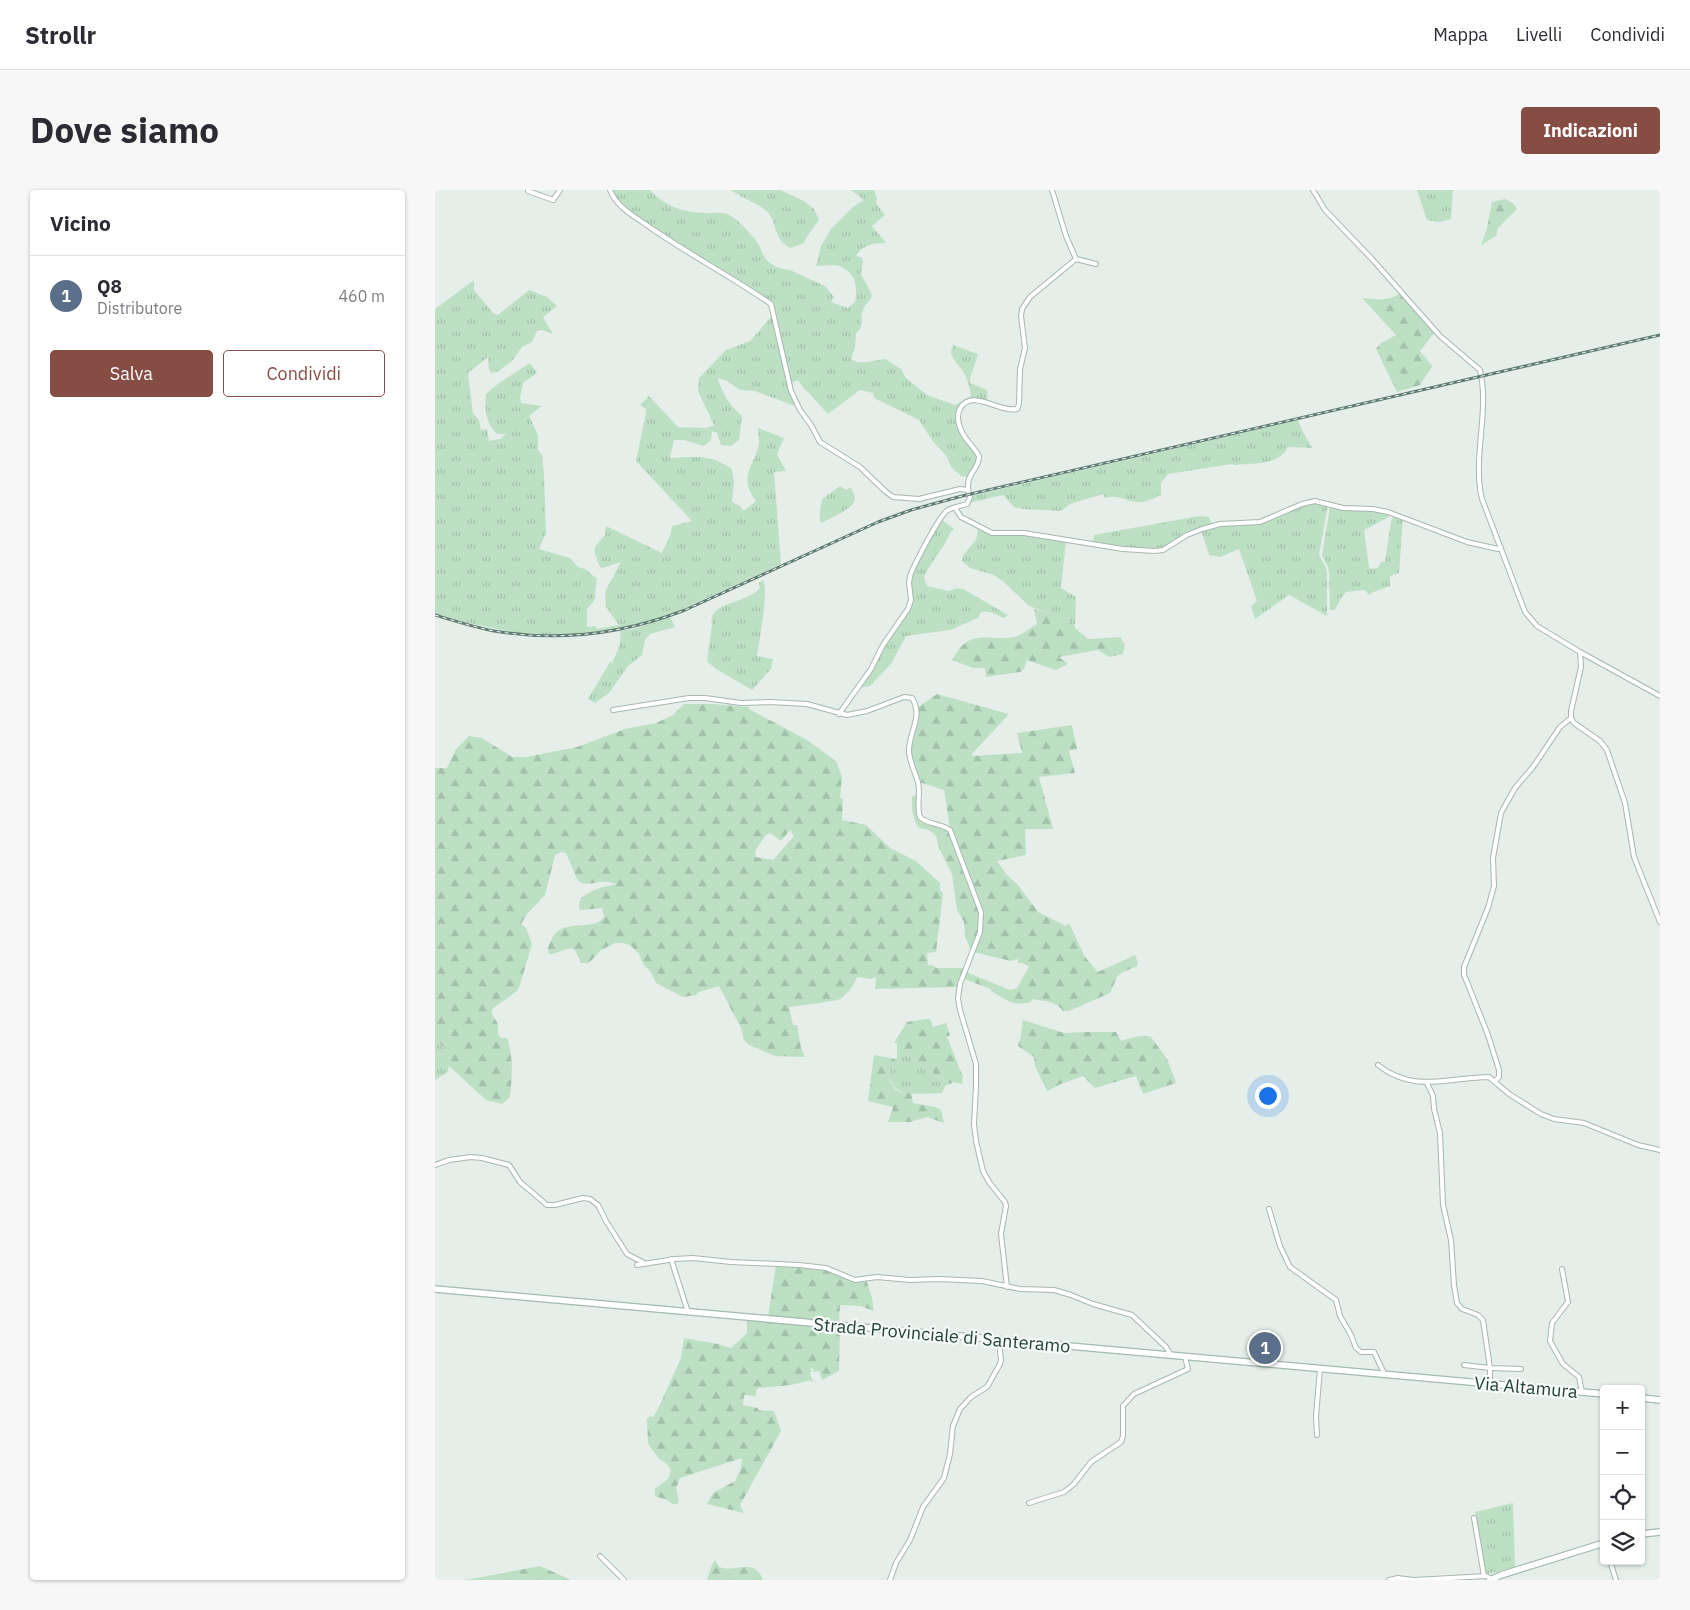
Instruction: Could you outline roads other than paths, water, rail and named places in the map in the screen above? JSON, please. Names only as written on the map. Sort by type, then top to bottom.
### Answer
[{"type":"main road","name":"Strada Provinciale di Santeramo","points":[[435,1289],[1185,1356],[1307,1370],[1320,1369],[1448,1380]]},
{"type":"main road","name":"Via Altamura","points":[[1448,1380],[1600,1394]]},
{"type":"main road","points":[[1645,1398],[1660,1400]]},
{"type":"main road","points":[[1645,1534],[1660,1532]]},
{"type":"main road","points":[[1491,1580],[1600,1544]]},
{"type":"street","points":[[528,191],[553,200],[560,190]]},
{"type":"street","points":[[610,190],[615,200],[627,211],[771,304],[791,391],[800,410],[820,442],[860,467],[885,491],[893,496],[919,499],[960,489],[969,494]]},
{"type":"street","points":[[1052,190],[1076,259]]},
{"type":"street","points":[[1313,190],[1325,210],[1372,259],[1444,340],[1481,372],[1483,405],[1480,486],[1482,499],[1522,606],[1528,617],[1543,630],[1660,696]]},
{"type":"street","points":[[839,714],[871,669],[883,645],[908,609],[911,600],[910,576],[934,529],[948,510],[969,503],[968,481],[978,463],[979,456],[961,432],[958,421],[959,409],[970,400],[1017,409],[1019,404],[1020,369],[1025,348],[1021,309],[1031,297],[1076,259]]},
{"type":"street","points":[[1076,259],[1096,264]]},
{"type":"street","points":[[956,508],[961,517],[992,533],[1024,533],[1123,549],[1154,551],[1163,550],[1187,535],[1202,529],[1228,524],[1260,522],[1302,504],[1315,502],[1350,509],[1388,512],[1467,542],[1498,549],[1501,548]]},
{"type":"street","points":[[1580,652],[1581,662],[1571,718],[1576,726],[1600,741],[1607,750],[1625,803],[1634,857],[1660,922]]},
{"type":"street","points":[[613,710],[697,698],[741,703],[807,704],[847,716],[867,712],[904,697],[913,698],[917,717],[909,743],[909,754],[918,782],[917,804],[920,817],[925,821],[942,825],[950,830],[979,907],[981,918],[979,932],[960,984],[958,1004],[976,1064],[974,1124],[981,1166],[989,1182],[1006,1206],[1001,1234],[1007,1287]]},
{"type":"street","points":[[1495,1081],[1499,1077],[1499,1070],[1488,1035],[1464,974],[1464,967],[1489,908],[1494,886],[1493,858],[1501,812],[1515,788],[1533,767],[1560,727],[1571,718]]},
{"type":"street","points":[[1378,1065],[1396,1075],[1427,1083],[1489,1078],[1509,1094],[1541,1114],[1554,1119],[1584,1123],[1638,1145],[1660,1150]]},
{"type":"street","points":[[1427,1083],[1433,1096],[1440,1133],[1443,1205],[1451,1240],[1457,1303],[1462,1309],[1478,1315],[1483,1320],[1490,1368],[1490,1384]]},
{"type":"street","points":[[435,1165],[460,1158],[482,1158],[509,1165],[519,1182],[547,1205],[555,1205],[583,1198],[590,1199],[598,1205],[627,1254],[645,1264]]},
{"type":"street","points":[[1269,1210],[1279,1246],[1290,1266],[1336,1300],[1340,1316],[1356,1348],[1361,1352],[1374,1352],[1383,1374]]},
{"type":"street","points":[[637,1265],[671,1259],[693,1258],[818,1267],[855,1280],[877,1278],[939,1279],[986,1282],[1007,1287],[1062,1291],[1093,1304],[1133,1315],[1166,1347],[1171,1355]]},
{"type":"street","points":[[671,1259],[688,1312]]},
{"type":"street","points":[[1562,1269],[1568,1302],[1552,1322],[1550,1341],[1563,1364],[1579,1377],[1582,1392]]},
{"type":"street","points":[[890,1580],[896,1562],[910,1540],[923,1507],[944,1478],[950,1454],[953,1426],[960,1409],[971,1397],[987,1387],[1000,1364],[999,1339]]},
{"type":"street","points":[[1029,1503],[1064,1492],[1074,1484],[1091,1462],[1121,1442],[1123,1436],[1122,1410],[1124,1403],[1137,1392],[1188,1369],[1185,1356]]},
{"type":"street","points":[[1464,1364],[1490,1368],[1521,1369]]},
{"type":"street","points":[[1317,1435],[1316,1416],[1320,1369]]},
{"type":"street","points":[[1474,1518],[1484,1576]]},
{"type":"street","points":[[600,1556],[624,1580]]},
{"type":"street","points":[[1611,1565],[1616,1580]]},
{"type":"street","points":[[1389,1580],[1398,1578],[1414,1580],[1484,1576],[1491,1580]]},
{"type":"railway","points":[[435,615],[494,631],[543,636],[591,634],[638,625],[685,610],[878,522],[911,510],[962,496],[1660,335]]},
{"type":"place","name":"Q8","points":[[1265,1348]]}]
